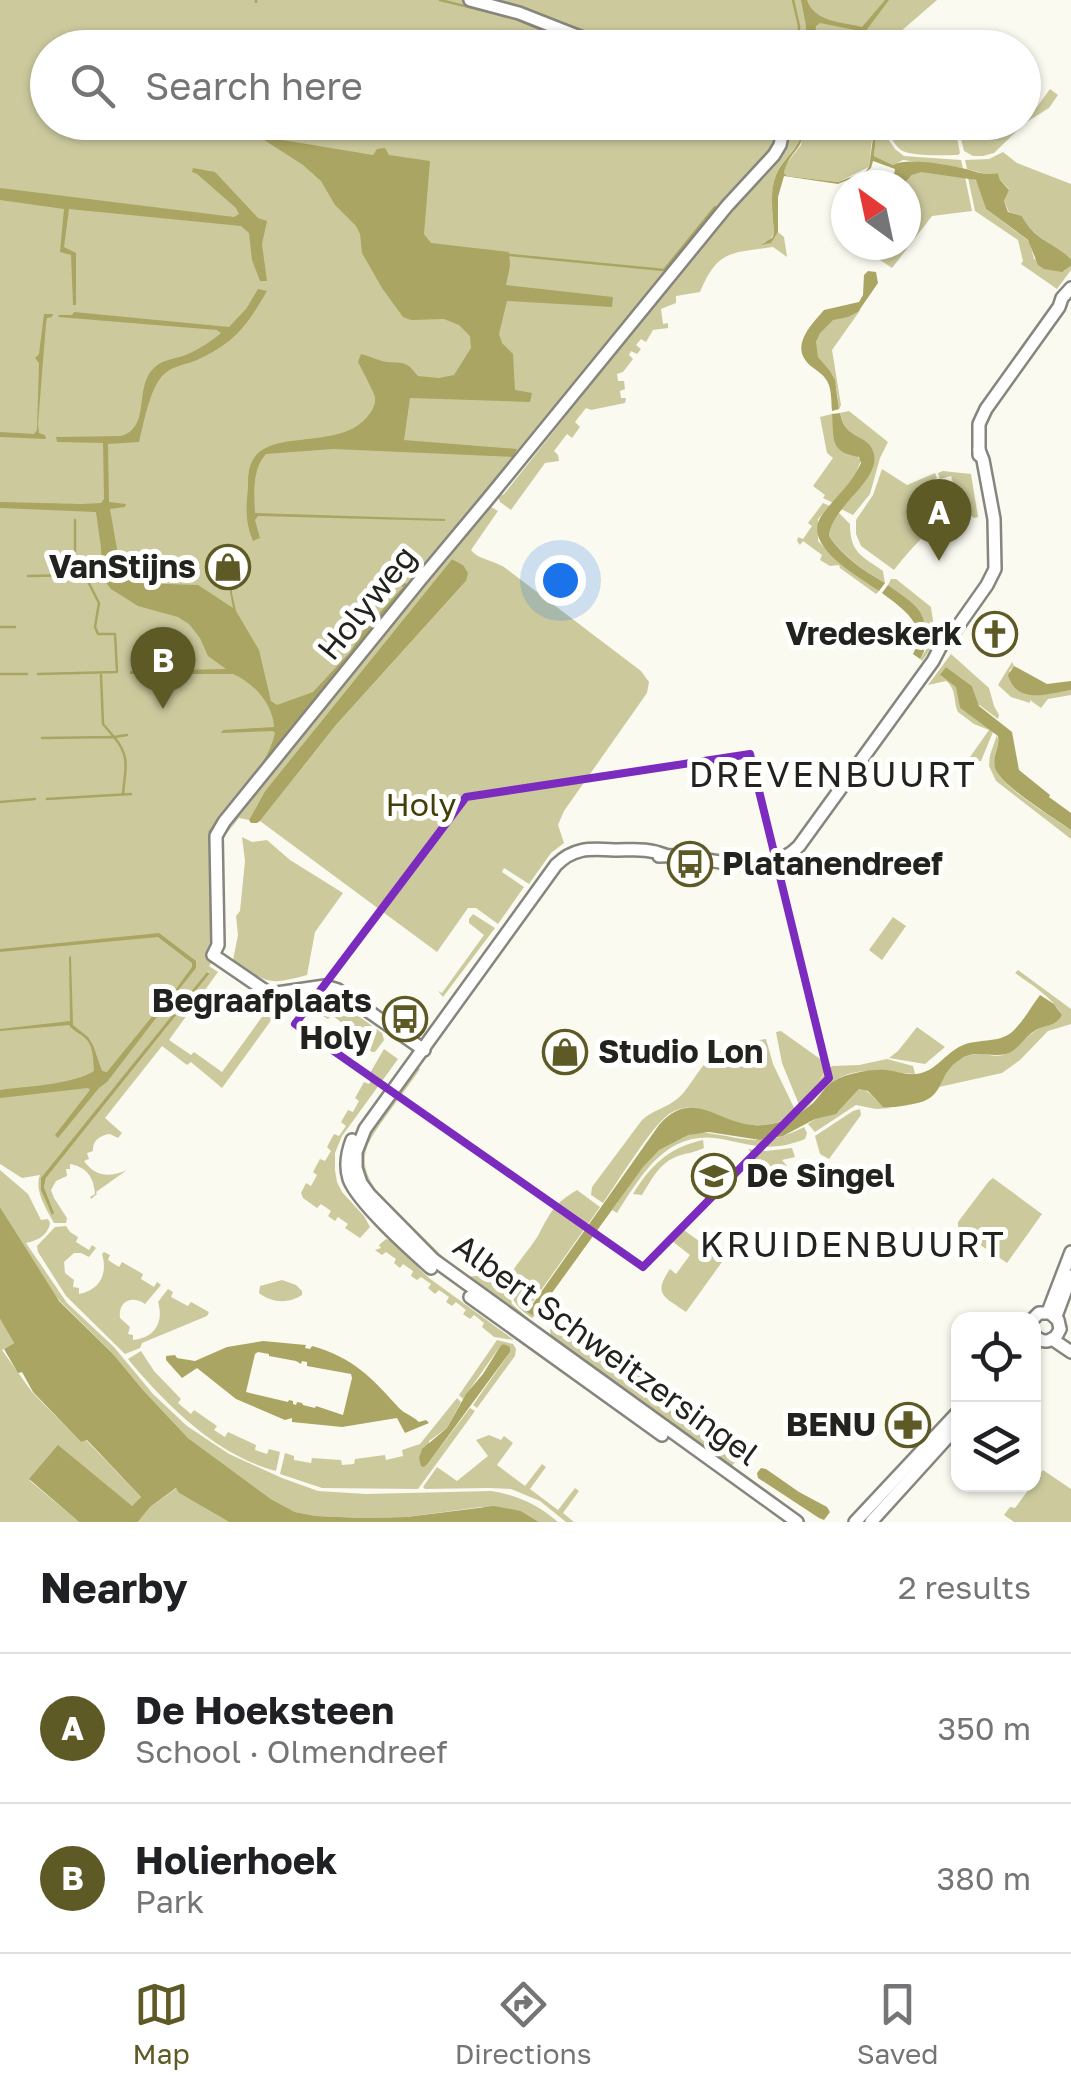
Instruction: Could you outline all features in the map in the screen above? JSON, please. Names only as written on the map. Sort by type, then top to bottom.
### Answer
[{"type":"street","points":[[470,0],[562,30]]},
{"type":"street","name":"Holyweg","points":[[421,1049],[333,987],[270,994],[214,955],[218,945],[216,836],[420,578],[774,154],[781,140]]},
{"type":"street","points":[[1059,307],[1071,288]]},
{"type":"street","points":[[387,1218],[361,1183],[356,1168],[356,1152],[366,1130],[562,859],[586,848],[756,865],[778,862],[792,852],[948,646],[992,577],[996,558],[994,520],[979,450],[980,424],[986,409],[1071,296]]},
{"type":"street","name":"Albert Schweitzersingel","points":[[387,1218],[440,1274],[784,1522]]},
{"type":"street","name":"Albert Schweitzersingel","points":[[387,1218],[465,1284],[797,1522]]},
{"type":"street","points":[[1046,1331],[1071,1252]]},
{"type":"street","points":[[1046,1331],[1071,1276]]},
{"type":"street","points":[[1046,1331],[1071,1339]]},
{"type":"street","points":[[1046,1331],[1071,1352]]},
{"type":"street","points":[[854,1522],[951,1419]]},
{"type":"street","points":[[871,1522],[951,1434]]},
{"type":"highlighted area","points":[[750,754],[829,1078],[643,1267],[295,1024],[466,797]]},
{"type":"green space","name":"Holy","points":[[0,0],[937,0],[902,30],[30,30],[30,140],[786,140],[489,506],[498,511],[471,550],[504,567],[641,671],[649,682],[647,693],[564,811],[558,825],[564,843],[551,853],[529,884],[504,868],[502,872],[524,887],[498,924],[476,908],[468,908],[437,952],[260,821],[336,725],[466,581],[463,565],[452,559],[265,791],[249,820],[239,818],[219,843],[221,951],[209,966],[218,972],[169,1040],[222,1072],[267,1010],[275,1015],[222,1088],[191,1062],[187,1065],[162,1046],[105,1118],[122,1133],[118,1138],[110,1134],[100,1137],[93,1151],[87,1153],[89,1159],[84,1161],[104,1174],[127,1170],[91,1199],[95,1194],[91,1178],[70,1164],[67,1176],[56,1181],[51,1190],[66,1223],[54,1223],[48,1212],[40,1193],[40,1175],[22,1178],[0,1164]],"holes":[[[208,971],[46,1178],[44,1187],[54,1213],[41,1181]]]},
{"type":"green space","points":[[1050,89],[1058,95],[1041,113],[1041,101]]},
{"type":"green space","points":[[787,140],[799,140],[775,178],[774,234],[762,243],[771,242],[778,232],[784,237],[787,257],[773,247],[728,256],[713,268],[700,292],[676,296],[676,303],[661,309],[663,324],[668,323],[668,328],[653,330],[646,342],[641,339],[636,345],[641,349],[637,354],[631,351],[633,359],[617,374],[618,381],[624,381],[625,389],[620,391],[625,403],[586,408],[575,422],[580,427],[572,438],[567,434],[554,451],[559,461],[545,463],[511,510],[500,502],[498,497],[783,150]]},
{"type":"green space","points":[[802,140],[872,140],[869,167],[831,170],[831,181],[787,176],[786,164]]},
{"type":"green space","points":[[876,140],[889,140],[904,156],[961,160],[963,168],[903,160],[893,165],[874,156]]},
{"type":"green space","points":[[894,140],[957,140],[960,153],[920,155],[901,150]]},
{"type":"green space","points":[[961,140],[1007,140],[994,153],[983,156],[964,151]]},
{"type":"green space","points":[[1003,152],[1017,163],[1071,184],[1071,259],[1038,236],[1022,216],[1009,212],[1004,201],[1009,189],[998,173],[989,175],[967,169],[965,160],[989,159]]},
{"type":"green space","points":[[921,172],[965,177],[972,211],[932,216],[921,230]]},
{"type":"green space","points":[[968,178],[977,181],[986,209],[1030,242],[1034,259],[1064,271],[1071,266],[1057,289],[1021,264],[1018,240],[975,211]]},
{"type":"green space","points":[[880,260],[898,260],[892,268]]},
{"type":"green space","points":[[861,309],[832,350],[839,409],[834,381],[818,357],[816,342],[831,321]]},
{"type":"green space","points":[[849,411],[888,442],[870,494],[853,515],[841,509],[853,496],[874,456],[843,422],[840,413]]},
{"type":"green space","points":[[832,414],[837,447],[861,460],[856,474],[833,503],[813,486],[833,458],[827,453],[820,417]]},
{"type":"green space","points":[[882,469],[907,485],[935,473],[937,478],[931,481],[937,502],[945,506],[894,570],[861,546],[856,534],[856,520],[873,495]]},
{"type":"green space","points":[[938,473],[971,474],[978,517],[967,513],[969,510],[955,500],[951,476],[940,479]]},
{"type":"green space","points":[[823,503],[830,506],[818,519],[818,541],[879,591],[876,594],[839,565],[830,566],[820,560],[822,555],[797,541],[812,526],[808,523]]},
{"type":"green space","points":[[838,512],[850,524],[855,548],[883,571],[885,583],[854,563],[829,536],[830,524]]},
{"type":"green space","points":[[891,579],[931,607],[936,641],[922,661],[926,650],[920,613],[888,585]]},
{"type":"green space","points":[[951,654],[989,688],[999,715],[998,719],[978,704],[972,686],[946,667],[941,676],[957,687],[960,708],[993,732],[981,761],[970,757],[989,730],[958,712],[946,681],[928,685]]},
{"type":"green space","points":[[1012,662],[1014,666],[1009,671],[1037,695],[1071,690],[1071,695],[1048,699],[1041,708],[1030,700],[1011,697],[998,685]]},
{"type":"green space","points":[[997,735],[994,762],[999,775],[1016,792],[1071,830],[1071,839],[996,781],[989,766]]},
{"type":"green space","points":[[242,837],[252,842],[267,840],[290,860],[343,893],[315,932],[307,975],[268,980],[233,960],[245,861]]},
{"type":"green space","points":[[473,914],[495,928],[443,997],[438,991],[442,993],[484,935],[469,923]]},
{"type":"green space","points":[[893,917],[906,926],[882,960],[869,950]]},
{"type":"green space","points":[[1018,970],[1071,1009],[1071,1024],[1048,1031],[1002,1073],[939,1087],[959,1060],[979,1054],[1008,1053],[1062,1015],[1047,997],[1015,973]]},
{"type":"green space","points":[[322,996],[335,999],[382,1033],[384,1040],[375,1052],[365,1046],[368,1041],[358,1034],[354,1038],[340,1027],[342,1023],[332,1015],[328,1019],[294,1015],[292,1001]]},
{"type":"green space","points":[[917,1027],[945,1047],[925,1064],[889,1058],[898,1051]]},
{"type":"green space","points":[[781,1031],[830,1066],[818,1081],[832,1066],[887,1059],[913,1066],[915,1074],[850,1074],[830,1084],[802,1112],[782,1063],[776,1032]]},
{"type":"green space","points":[[766,1039],[773,1064],[797,1114],[775,1123],[752,1126],[695,1108],[678,1110],[653,1131],[603,1203],[591,1195],[592,1187],[642,1120],[680,1097],[704,1064],[735,1045]]},
{"type":"green space","points":[[384,1049],[398,1059],[342,1136],[335,1153],[337,1182],[370,1227],[360,1238],[345,1228],[348,1224],[338,1217],[335,1221],[328,1216],[331,1211],[321,1204],[317,1208],[301,1193],[306,1183],[311,1186],[320,1159],[325,1161],[331,1151],[327,1147],[334,1134],[339,1136],[346,1126],[341,1122],[348,1110],[353,1112],[359,1101],[355,1098],[364,1082],[369,1084],[374,1076],[370,1073]]},
{"type":"green space","points":[[417,1066],[420,1069],[367,1148],[365,1167],[369,1178],[376,1190],[455,1269],[467,1277],[505,1272],[512,1304],[528,1318],[525,1323],[447,1266],[370,1192],[359,1170],[363,1138]]},
{"type":"green space","points":[[859,1089],[892,1108],[856,1105],[815,1132],[808,1124],[838,1112]]},
{"type":"green space","points":[[860,1109],[861,1115],[829,1159],[820,1154],[815,1136]]},
{"type":"green space","points":[[804,1127],[805,1139],[784,1145],[757,1146],[707,1137],[674,1146],[648,1168],[617,1213],[612,1210],[649,1159],[682,1136],[706,1133],[765,1140]]},
{"type":"green space","points":[[703,1140],[704,1148],[671,1159],[642,1195],[633,1194],[662,1159],[680,1147]]},
{"type":"green space","points":[[792,1148],[795,1157],[782,1160],[787,1166],[783,1172],[776,1167],[769,1176],[759,1169],[761,1166],[748,1149],[766,1151]]},
{"type":"green space","points":[[0,1170],[28,1194],[41,1220],[48,1219],[49,1228],[44,1235],[26,1243],[67,1303],[187,1426],[229,1454],[318,1491],[491,1491],[527,1502],[558,1522],[539,1522],[521,1511],[481,1507],[407,1517],[316,1516],[295,1512],[271,1499],[188,1438],[55,1296],[0,1207]]},
{"type":"green space","points":[[993,1178],[1042,1214],[1007,1263],[958,1230],[958,1222]]},
{"type":"green space","points":[[577,1190],[600,1207],[527,1310],[536,1315],[532,1318],[513,1299],[510,1271],[554,1209]]},
{"type":"green space","points":[[66,1226],[78,1237],[76,1242],[89,1250],[92,1245],[96,1248],[89,1257],[74,1253],[64,1262],[65,1273],[74,1280],[73,1287],[79,1288],[79,1294],[101,1280],[104,1252],[119,1267],[122,1262],[143,1274],[141,1279],[154,1287],[157,1282],[161,1285],[145,1304],[131,1300],[121,1307],[120,1318],[130,1327],[128,1334],[133,1335],[133,1340],[156,1328],[160,1316],[158,1302],[168,1289],[173,1292],[171,1297],[188,1306],[191,1302],[209,1312],[207,1316],[125,1354],[66,1296],[38,1252],[37,1246],[55,1227]]},
{"type":"green space","points":[[681,1228],[722,1262],[686,1312],[667,1299],[662,1290],[670,1269],[676,1274],[690,1255],[672,1241]]},
{"type":"green space","points":[[386,1239],[429,1278],[514,1340],[494,1337],[474,1315],[470,1319],[456,1302],[452,1306],[446,1302],[449,1297],[439,1290],[435,1294],[428,1288],[431,1284],[411,1276],[413,1271],[403,1264],[400,1268],[386,1252],[382,1255],[375,1250]]},
{"type":"green space","points":[[282,1280],[296,1285],[302,1295],[280,1301],[259,1293],[260,1286]]},
{"type":"green space","points":[[562,1316],[567,1316],[574,1321],[571,1326],[586,1336],[591,1332],[604,1341],[602,1348],[611,1355],[615,1351],[620,1354],[617,1359],[634,1371],[638,1368],[677,1396],[674,1400],[695,1415],[699,1411],[700,1418],[723,1436],[730,1434],[727,1438],[740,1448],[744,1444],[750,1449],[729,1471],[551,1339],[550,1330]],"holes":[[[568,1329],[640,1379],[640,1384],[650,1387],[728,1443],[728,1447],[635,1389],[568,1340]]]},
{"type":"green space","points":[[0,1319],[14,1343],[2,1350],[32,1392],[141,1497],[133,1506],[29,1480],[79,1522],[0,1522]]},
{"type":"green space","points":[[497,1340],[513,1344],[515,1356],[477,1408],[473,1405],[510,1352],[509,1347],[501,1345],[463,1399],[459,1395]]},
{"type":"green space","points":[[141,1351],[181,1399],[178,1403],[191,1414],[194,1410],[217,1426],[214,1430],[256,1445],[255,1450],[267,1454],[269,1449],[280,1452],[276,1471],[213,1441],[176,1410],[128,1359]]},
{"type":"green space","points":[[457,1398],[461,1402],[447,1428],[429,1441],[429,1462],[470,1408],[475,1411],[418,1489],[322,1488],[280,1474],[285,1453],[294,1456],[294,1460],[341,1460],[342,1465],[354,1464],[355,1459],[403,1456],[402,1450],[420,1444]]},
{"type":"green space","points":[[489,1435],[501,1440],[504,1436],[513,1443],[497,1465],[525,1486],[542,1464],[546,1467],[530,1489],[558,1510],[575,1488],[579,1491],[563,1513],[574,1522],[566,1522],[540,1501],[511,1489],[423,1487],[437,1467],[457,1481],[488,1456],[476,1440]]},
{"type":"green space","points":[[1043,1470],[1071,1489],[1071,1522],[1014,1522],[1004,1515],[1027,1492],[1041,1492]]},
{"type":"green space","points":[[177,1488],[179,1493],[229,1522],[138,1522],[150,1507]]},
{"type":"shaded area","points":[[801,0],[807,0],[822,17],[862,27],[889,0],[866,30],[820,23],[816,30],[806,30]]},
{"type":"shaded area","points":[[264,140],[373,155],[377,149],[385,148],[389,155],[430,161],[424,234],[431,243],[509,252],[506,285],[613,297],[612,307],[507,301],[499,334],[513,354],[515,390],[532,393],[530,402],[410,398],[404,440],[517,449],[513,457],[333,449],[266,454],[256,474],[255,513],[445,521],[258,516],[255,520],[260,538],[253,541],[247,509],[252,461],[263,449],[276,444],[341,433],[367,417],[375,397],[358,362],[361,354],[405,364],[418,376],[439,378],[454,375],[471,348],[470,336],[459,325],[444,319],[403,317],[362,253],[356,226],[335,205],[321,181]]},
{"type":"shaded area","points":[[802,140],[784,173],[831,183],[784,176],[778,197],[778,232],[771,243],[761,245],[774,234],[774,182]]},
{"type":"shaded area","points":[[876,140],[874,156],[893,165],[918,162],[998,173],[1009,190],[1004,201],[1008,212],[1022,216],[1038,236],[1071,259],[1071,266],[1062,272],[1038,265],[1028,240],[986,209],[976,180],[921,170],[895,170],[873,161],[867,170]]},
{"type":"shaded area","points":[[193,168],[215,172],[258,218],[267,221],[262,244],[267,281],[260,281],[252,260],[249,233],[241,226],[69,209],[64,247],[76,253],[73,305],[71,255],[60,252],[64,209],[0,200],[0,188],[234,217],[239,214],[192,172]]},
{"type":"shaded area","points":[[868,271],[876,272],[878,283],[858,312],[833,320],[816,342],[818,357],[835,380],[839,409],[832,411],[829,385],[806,361],[801,347],[824,310],[859,302]]},
{"type":"shaded area","points":[[258,289],[267,291],[246,324],[230,340],[162,376],[150,399],[139,442],[108,444],[109,502],[126,504],[110,509],[121,572],[135,583],[198,585],[233,608],[231,573],[223,569],[232,572],[236,611],[259,650],[271,701],[277,705],[313,692],[403,587],[395,582],[397,579],[409,585],[211,835],[208,832],[264,760],[275,733],[221,733],[274,727],[266,702],[233,674],[130,674],[226,669],[208,656],[189,624],[138,606],[111,589],[102,578],[96,512],[0,508],[0,502],[101,503],[103,443],[57,442],[56,437],[121,436],[129,432],[139,419],[145,384],[152,370],[197,350],[221,333],[59,315],[74,312],[229,327]]},
{"type":"shaded area","points":[[44,314],[53,314],[46,324],[38,424],[39,433],[46,439],[0,437],[0,432],[34,434],[37,430],[39,363],[35,358],[39,354]]},
{"type":"shaded area","points":[[840,413],[847,428],[871,447],[874,464],[838,515],[829,536],[854,563],[885,583],[879,591],[834,559],[819,537],[817,526],[822,515],[861,463],[859,457],[843,452],[835,444],[832,414]]},
{"type":"shaded area","points":[[452,559],[463,565],[468,573],[466,581],[336,725],[260,821],[251,823],[249,820],[265,791]]},
{"type":"shaded area","points":[[888,585],[913,604],[923,618],[926,643],[920,659],[913,654],[916,626],[882,593]]},
{"type":"shaded area","points":[[1014,666],[1047,684],[1071,681],[1071,690],[1043,695],[1018,691],[1008,675]]},
{"type":"shaded area","points":[[946,667],[972,686],[979,706],[1012,732],[1019,770],[1071,813],[1071,830],[999,775],[994,763],[998,736],[960,708],[956,687],[940,675]]},
{"type":"shaded area","points":[[159,933],[196,961],[196,968],[172,998],[192,963],[158,937],[0,952],[0,949]]},
{"type":"shaded area","points":[[71,956],[73,1025],[88,1037],[102,1071],[107,1072],[163,1003],[166,1005],[58,1138],[55,1135],[88,1088],[0,1098],[0,1090],[85,1076],[94,1071],[89,1044],[69,1025],[0,1029],[70,1021]]},
{"type":"shaded area","points":[[210,973],[46,1178],[44,1187],[52,1215],[41,1190],[41,1178]]},
{"type":"shaded area","points":[[1040,995],[1062,1015],[1057,1022],[1036,1030],[1006,1054],[961,1059],[947,1072],[936,1092],[924,1101],[883,1107],[868,1091],[859,1089],[836,1114],[815,1119],[783,1136],[760,1140],[709,1132],[688,1135],[659,1150],[536,1315],[527,1312],[659,1125],[672,1113],[697,1108],[749,1125],[784,1120],[797,1115],[831,1083],[846,1076],[880,1070],[923,1073],[961,1046],[1006,1036],[1020,1024]]},
{"type":"shaded area","points":[[0,1207],[59,1301],[114,1355],[188,1438],[271,1499],[295,1512],[316,1516],[407,1517],[494,1506],[521,1511],[539,1522],[229,1522],[176,1488],[150,1507],[138,1522],[79,1522],[29,1479],[58,1445],[132,1506],[141,1497],[87,1440],[81,1442],[33,1392],[4,1349],[14,1343],[0,1319]]},
{"type":"shaded area","points":[[570,1329],[646,1388],[650,1387],[728,1443],[728,1447],[718,1447],[567,1339],[564,1333]]},
{"type":"shaded area","points":[[263,1341],[327,1351],[361,1370],[404,1412],[419,1422],[429,1423],[405,1433],[397,1418],[342,1427],[292,1422],[292,1418],[285,1420],[236,1399],[197,1368],[182,1378],[166,1360],[166,1356],[175,1355],[195,1361],[227,1347]],"holes":[[[255,1354],[351,1374],[343,1415],[246,1392]]]},
{"type":"shaded area","points":[[504,1344],[510,1352],[429,1462],[421,1466],[422,1449],[447,1428],[466,1394]]},
{"type":"shaded area","points":[[761,1468],[830,1512],[824,1520],[819,1518],[758,1478]]},
{"type":"waterway","points":[[440,0],[514,18],[542,30]]},
{"type":"waterway","points":[[793,0],[799,30]]},
{"type":"waterway","points":[[526,10],[581,30]]},
{"type":"waterway","points":[[510,255],[664,270],[715,207]]},
{"type":"waterway","points":[[38,674],[117,672],[115,634],[98,634],[95,627],[99,603],[75,556],[75,520]]},
{"type":"waterway","points":[[28,576],[82,575]]},
{"type":"waterway","points":[[0,627],[15,627]]},
{"type":"waterway","points":[[0,674],[27,674]]},
{"type":"waterway","points":[[101,675],[103,724],[114,737],[127,735]]},
{"type":"waterway","points":[[42,738],[114,737],[125,757],[123,794]]},
{"type":"waterway","points":[[47,799],[131,794]]},
{"type":"waterway","points":[[0,802],[35,799]]},
{"type":"place","name":"De Hoeksteen","points":[[939,561]]},
{"type":"place","name":"VanStijns","points":[[228,567]]},
{"type":"place","name":"Vredeskerk","points":[[995,634]]},
{"type":"place","name":"Holierhoek","points":[[163,709]]},
{"type":"place","name":"Platanendreef","points":[[690,864]]},
{"type":"place","name":"Begraafplaats Holy","points":[[405,1019]]},
{"type":"place","name":"Studio Lon","points":[[565,1052]]},
{"type":"place","name":"De Singel","points":[[714,1176]]},
{"type":"place","name":"BENU","points":[[908,1425]]},
{"type":"district","name":"DREVENBUURT","points":[[833,775]]},
{"type":"district","name":"KRUIDENBUURT","points":[[853,1245]]}]
